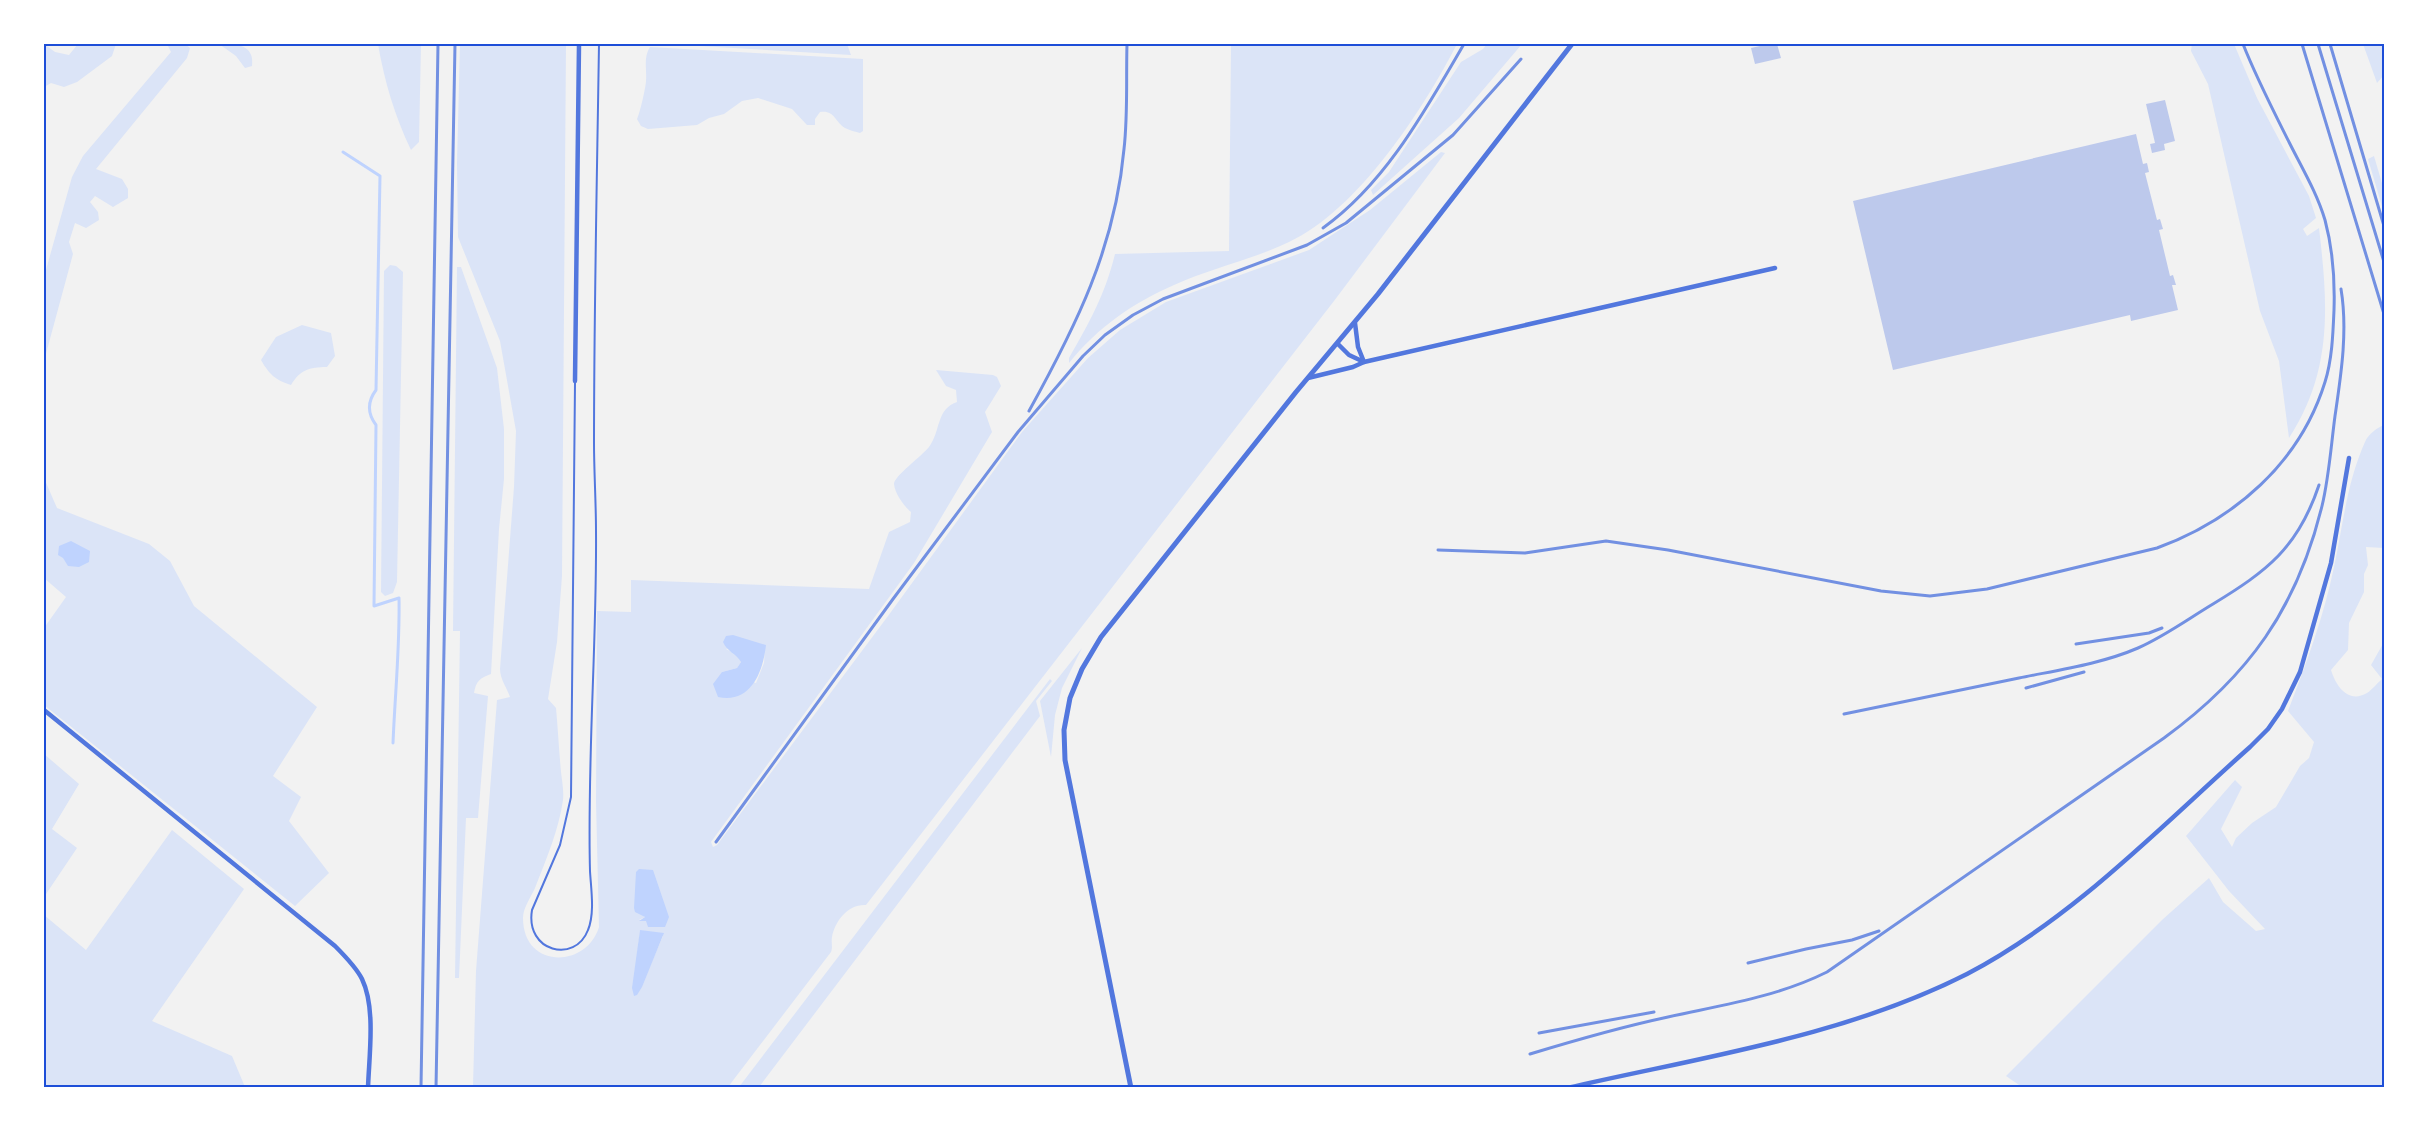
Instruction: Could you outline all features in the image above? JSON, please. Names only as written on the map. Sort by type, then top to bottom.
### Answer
[{"type":"street","points":[[575,381],[579,44]]},
{"type":"street","points":[[1131,1088],[1068,777],[1064,747],[1070,698],[1082,669],[1101,637],[1308,378],[1355,323],[1572,44]]},
{"type":"street","points":[[1308,378],[1364,362],[1775,268]]},
{"type":"street","points":[[1355,323],[1358,347],[1364,362]]},
{"type":"street","points":[[1338,344],[1349,355],[1364,362]]},
{"type":"street","points":[[1567,1088],[1809,1034],[1871,1014],[1933,989],[1985,964],[2083,896],[2250,747],[2268,729],[2282,709],[2300,672],[2331,563],[2349,458]]},
{"type":"street","points":[[44,710],[335,946],[350,962],[362,979],[368,996],[370,1017],[368,1088]]},
{"type":"lane","points":[[575,381],[572,797],[563,837],[532,909],[530,921],[533,933],[540,941],[556,950],[576,945],[584,938],[591,919],[599,44]]},
{"type":"shaded area","points":[[44,44],[55,52],[69,55],[78,44],[116,44],[112,56],[77,82],[64,87],[51,83],[44,87]]},
{"type":"shaded area","points":[[167,44],[185,44],[190,48],[187,58],[96,169],[122,179],[128,189],[128,198],[113,207],[95,196],[90,202],[98,212],[99,220],[86,228],[75,223],[69,242],[73,254],[44,361],[44,277],[72,177],[83,156],[171,52]]},
{"type":"shaded area","points":[[219,44],[243,47],[250,54],[252,66],[245,68],[236,56]]},
{"type":"shaded area","points":[[378,44],[421,44],[419,142],[411,150],[391,98]]},
{"type":"shaded area","points":[[460,44],[566,44],[562,576],[557,642],[548,699],[556,708],[563,797],[552,844],[523,914],[526,935],[533,947],[544,954],[556,957],[569,956],[582,950],[592,941],[599,927],[596,802],[597,611],[631,612],[631,580],[869,589],[889,532],[910,522],[911,512],[898,496],[895,480],[929,447],[945,410],[957,402],[956,390],[946,386],[936,370],[997,377],[1001,386],[985,412],[992,432],[914,563],[711,842],[713,847],[717,845],[888,616],[1022,432],[1088,358],[1120,330],[1166,302],[1309,250],[1370,210],[1441,152],[1445,153],[1334,301],[866,905],[859,905],[848,910],[839,920],[832,937],[831,952],[728,1087],[473,1087],[476,971],[497,700],[510,697],[502,680],[500,669],[516,431],[500,341],[458,237]],"holes":[[[748,641],[765,645],[764,663],[756,683],[722,672],[737,668],[741,662],[738,655],[726,649]],[[642,870],[653,870],[646,921],[639,920],[645,917],[642,914]],[[640,931],[663,936],[642,984],[633,992]]]},
{"type":"shaded area","points":[[665,44],[847,44],[851,55]]},
{"type":"shaded area","points":[[1231,44],[1457,44],[1407,127],[1364,183],[1340,207],[1315,227],[1289,242],[1188,279],[1130,308],[1104,327],[1069,363],[1069,358],[1101,296],[1115,254],[1229,251]]},
{"type":"shaded area","points":[[1487,44],[1522,44],[1459,118],[1373,195],[1371,190],[1389,172],[1461,62],[1483,49]]},
{"type":"shaded area","points":[[2192,44],[2234,44],[2257,98],[2309,196],[2316,218],[2303,229],[2307,236],[2319,228],[2324,284],[2324,336],[2314,387],[2289,438],[2279,361],[2260,311],[2208,84],[2191,51]]},
{"type":"shaded area","points":[[2363,44],[2384,44],[2384,75],[2377,83]]},
{"type":"shaded area","points":[[650,47],[863,59],[863,131],[860,133],[845,128],[832,114],[825,112],[820,112],[815,119],[815,125],[807,125],[792,109],[758,98],[742,101],[724,114],[709,118],[697,125],[648,129],[641,126],[637,119],[645,88],[646,59]]},
{"type":"shaded area","points":[[2374,156],[2384,190],[2384,213],[2368,159]]},
{"type":"shaded area","points":[[390,265],[396,266],[403,272],[397,582],[393,593],[385,596],[381,592],[384,271]]},
{"type":"shaded area","points":[[457,267],[461,267],[497,368],[504,429],[504,479],[491,674],[479,680],[474,693],[488,696],[478,818],[466,818],[459,978],[455,978],[460,631],[453,631]]},
{"type":"shaded area","points":[[302,325],[331,333],[335,356],[327,367],[306,370],[291,385],[273,376],[261,360],[276,337]]},
{"type":"shaded area","points":[[2384,425],[2384,548],[2366,547],[2368,565],[2364,574],[2364,592],[2349,623],[2348,650],[2331,670],[2336,682],[2344,692],[2354,696],[2367,693],[2382,679],[2371,665],[2384,642],[2384,1087],[2022,1087],[2006,1076],[2162,920],[2209,878],[2223,902],[2256,931],[2265,929],[2229,891],[2186,836],[2235,780],[2242,787],[2221,829],[2232,847],[2236,838],[2252,823],[2276,807],[2300,766],[2309,758],[2314,742],[2288,711],[2325,604],[2359,457],[2368,436]]},
{"type":"shaded area","points":[[44,478],[57,508],[149,544],[170,561],[194,606],[317,707],[273,776],[301,797],[289,821],[329,873],[295,906],[44,705],[44,628],[66,597],[44,578]]},
{"type":"shaded area","points":[[1082,648],[1062,688],[1055,715],[1051,757],[1040,701]]},
{"type":"shaded area","points":[[1050,679],[1052,681],[1036,701],[1040,716],[759,1087],[739,1087]]},
{"type":"shaded area","points":[[44,754],[79,784],[52,829],[77,848],[44,897]]},
{"type":"shaded area","points":[[172,830],[244,889],[152,1021],[232,1056],[245,1087],[44,1087],[44,915],[86,950]]},
{"type":"water","points":[[71,541],[90,551],[89,562],[79,567],[68,566],[58,555],[59,546]]},
{"type":"water","points":[[733,635],[766,645],[762,666],[747,691],[739,696],[718,697],[713,684],[722,672],[737,668],[741,662],[723,642],[726,636]]},
{"type":"water","points":[[639,869],[653,870],[669,917],[665,927],[648,927],[646,921],[639,921],[645,917],[635,912],[634,908],[636,872]]},
{"type":"water","points":[[640,930],[664,933],[642,987],[634,996],[632,988]]},
{"type":"building","points":[[1777,44],[1781,58],[1755,64],[1751,48]]},
{"type":"building","points":[[2165,100],[2175,141],[2164,144],[2165,150],[2152,153],[2150,144],[2155,143],[2146,104]]},
{"type":"building","points":[[2136,134],[2143,164],[2147,163],[2149,172],[2145,173],[2157,220],[2160,219],[2163,229],[2159,230],[2170,276],[2173,275],[2176,285],[2172,285],[2178,310],[2131,321],[2130,315],[1893,370],[1853,201]]},
{"type":"waterway","points":[[343,152],[380,176],[376,390],[369,408],[376,425],[374,606],[399,598],[393,743]]},
{"type":"railway","points":[[421,1088],[438,44]]},
{"type":"railway","points":[[436,1088],[455,44]]},
{"type":"railway","points":[[1029,411],[1091,285],[1112,220],[1125,136],[1127,44]]},
{"type":"railway","points":[[1323,228],[1346,210],[1403,144],[1464,44]]},
{"type":"railway","points":[[1438,550],[1525,553],[1606,541],[1668,550],[1881,591],[1930,596],[1987,589],[2157,548],[2212,522],[2260,485],[2281,463],[2299,438],[2314,411],[2325,382],[2331,356],[2333,328],[2333,265],[2322,210],[2243,44]]},
{"type":"railway","points":[[2302,44],[2384,314]]},
{"type":"railway","points":[[2318,44],[2384,262]]},
{"type":"railway","points":[[2330,44],[2384,226]]},
{"type":"railway","points":[[716,842],[1018,432],[1083,356],[1105,335],[1133,315],[1163,299],[1307,245],[1346,223],[1453,135],[1521,59]]},
{"type":"railway","points":[[1530,1054],[1633,1025],[1769,994],[1827,972],[2164,738],[2221,690],[2266,637],[2299,577],[2312,543],[2326,484],[2341,369],[2344,337],[2341,289]]},
{"type":"railway","points":[[1844,714],[2079,666],[2124,654],[2148,643],[2232,592],[2278,556],[2301,526],[2319,485]]},
{"type":"railway","points":[[2076,644],[2149,633],[2162,628]]},
{"type":"railway","points":[[2026,688],[2084,672]]},
{"type":"railway","points":[[1748,963],[1852,940],[1879,931]]},
{"type":"railway","points":[[1539,1033],[1654,1012]]}]
